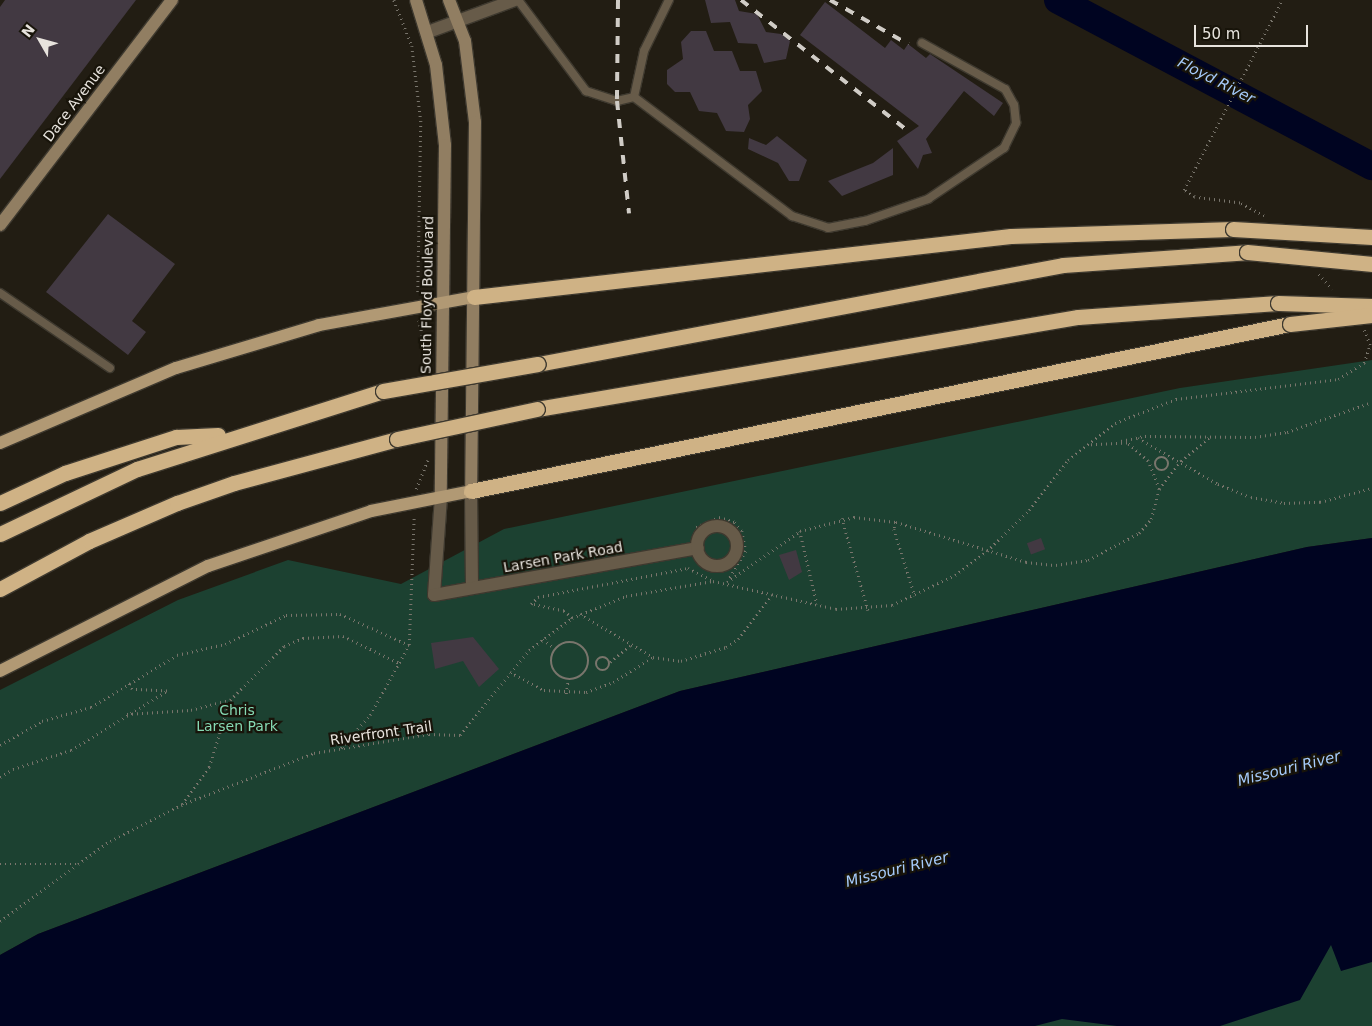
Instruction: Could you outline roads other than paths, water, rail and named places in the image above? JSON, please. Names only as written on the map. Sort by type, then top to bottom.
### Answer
[{"type":"highway","points":[[474,297],[1011,236],[1233,230],[1372,238]]},
{"type":"highway","points":[[0,534],[137,469],[235,435],[383,391],[538,364],[1064,265],[1247,252],[1372,264]]},
{"type":"highway","points":[[0,589],[89,541],[177,503],[234,483],[397,440],[537,409],[1078,317],[1278,303],[1372,306]]},
{"type":"highway","points":[[471,491],[1290,324],[1372,315]]},
{"type":"highway","points":[[0,503],[65,474],[176,436],[235,435]]},
{"type":"main road","name":"Dace Avenue","points":[[0,225],[172,0]]},
{"type":"main road","name":"South Floyd Boulevard","points":[[416,0],[428,32],[442,95],[445,145],[440,301],[441,497]]},
{"type":"main road","points":[[0,671],[208,566],[371,511],[471,491],[475,122],[472,75],[458,21],[449,0]]},
{"type":"main road","points":[[0,444],[176,368],[319,325],[440,301],[474,297]]},
{"type":"street","points":[[428,32],[516,0]]},
{"type":"street","points":[[471,491],[472,588]]},
{"type":"street","name":"South Floyd Boulevard","points":[[434,595],[441,497]]},
{"type":"street","name":"Larsen Park Road","points":[[434,595],[698,548]]},
{"type":"lane","points":[[516,0],[586,91],[617,101],[634,97]]},
{"type":"lane","points":[[634,97],[644,51],[669,0]]},
{"type":"lane","points":[[634,97],[792,216],[828,228],[866,221],[928,199],[1004,148],[1016,123],[1014,105],[1005,88],[922,43]]},
{"type":"lane","points":[[0,292],[110,368]]},
{"type":"water","name":"Missouri River","points":[[1372,538],[1372,962],[1341,971],[1331,945],[1300,1000],[1220,1026],[1117,1026],[1062,1019],[1035,1026],[0,1026],[0,955],[38,934],[680,691],[1307,547]]},
{"type":"waterway","name":"Floyd River","points":[[1058,0],[1372,166]]},
{"type":"railway","points":[[618,0],[617,101],[629,213]]},
{"type":"railway","points":[[741,0],[908,131]]},
{"type":"railway","points":[[830,0],[908,44]]},
{"type":"park label","name":"Chris Larsen Park","points":[[237,718]]}]
